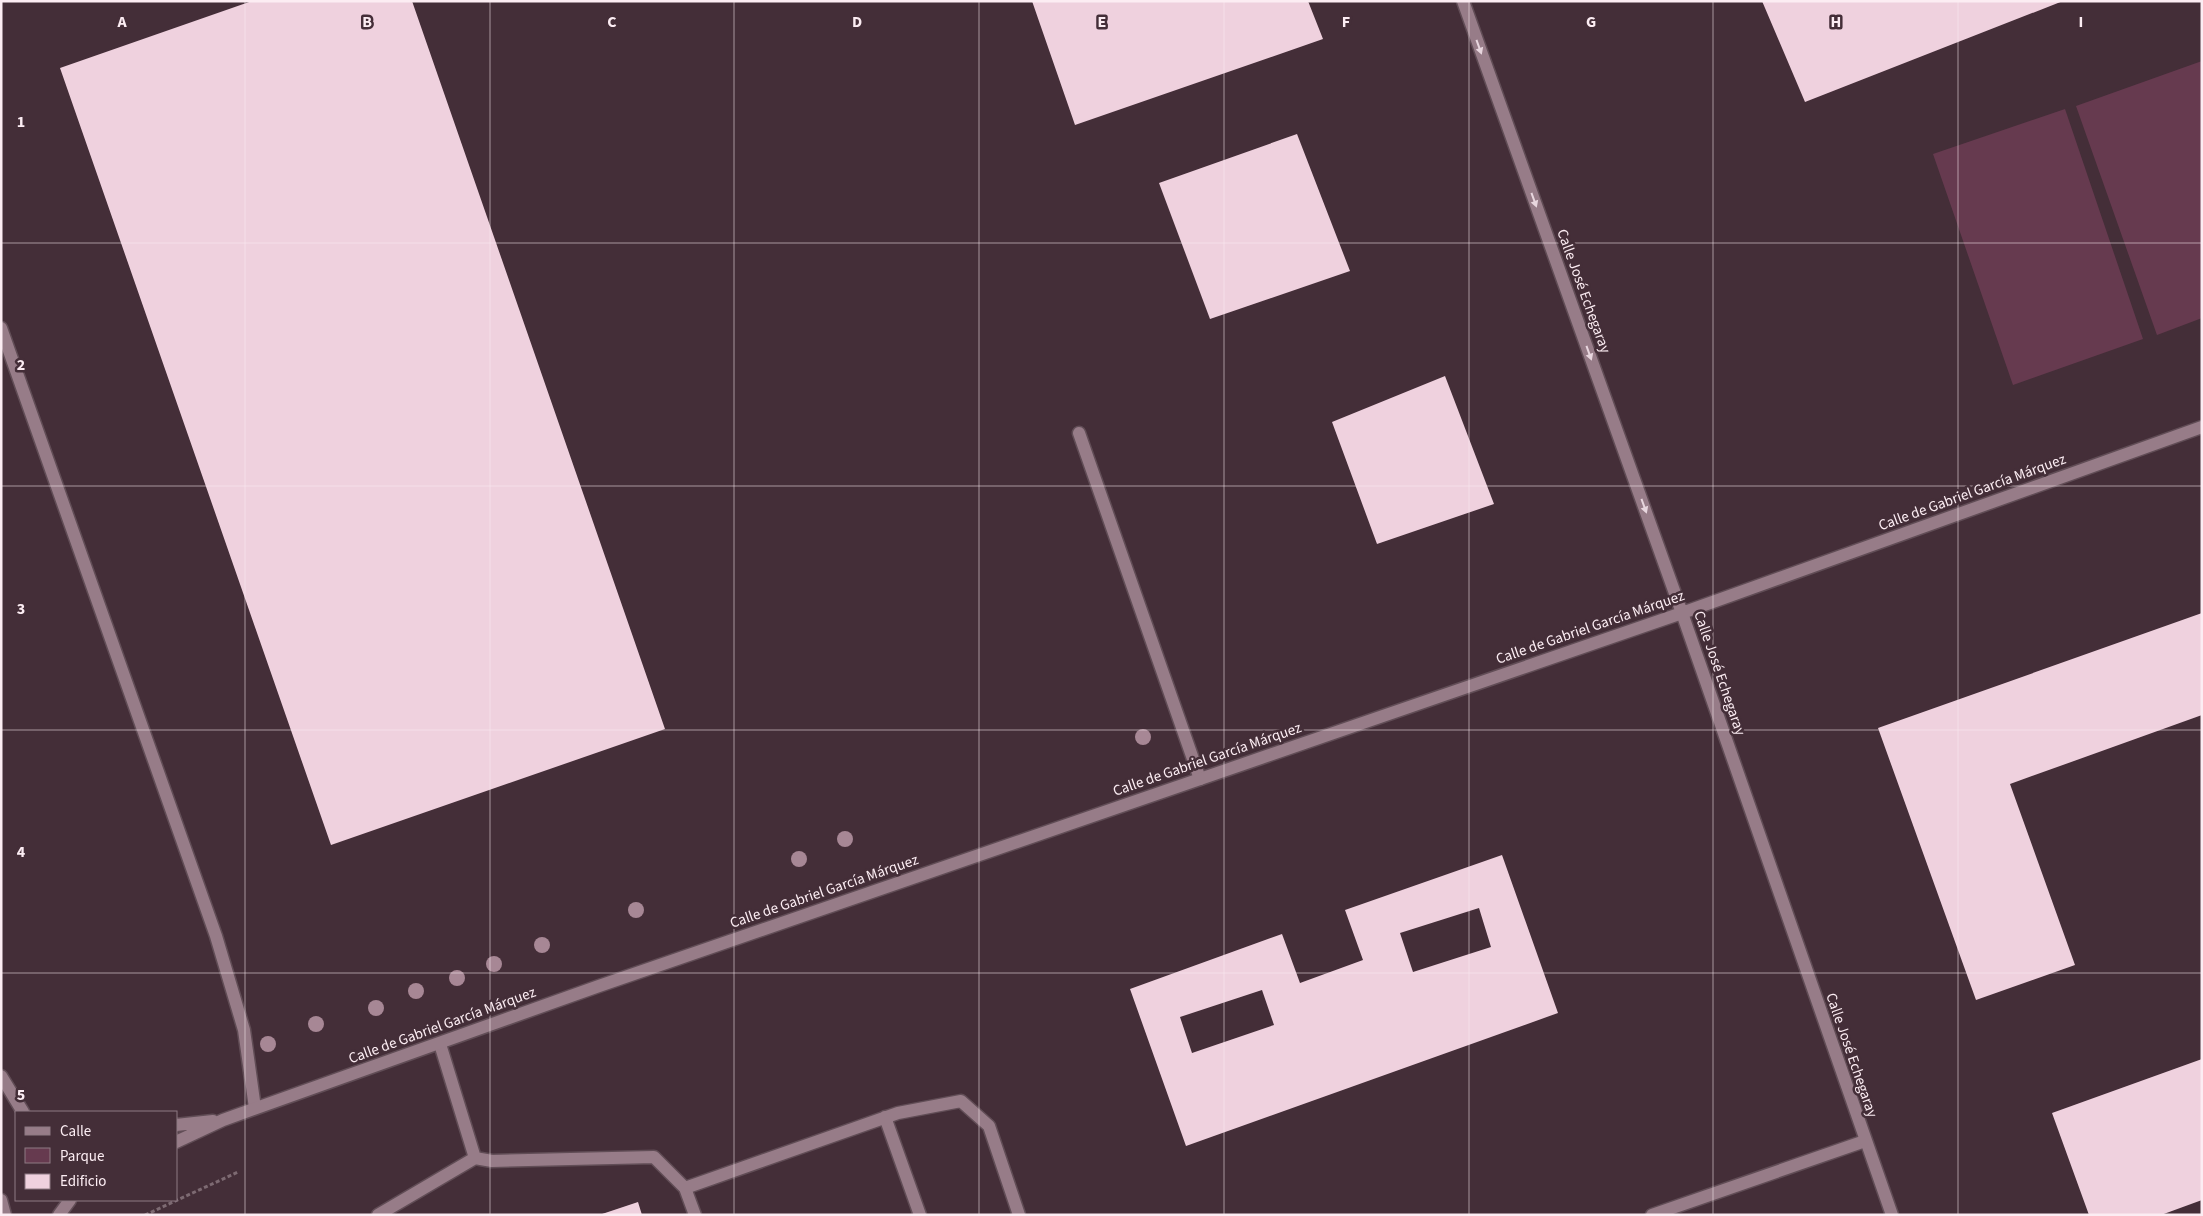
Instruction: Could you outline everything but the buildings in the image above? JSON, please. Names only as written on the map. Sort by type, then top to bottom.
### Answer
[{"type":"street","name":"Calle José Echegaray","points":[[1463,1],[1682,613],[1892,1215]]},
{"type":"street","points":[[1,328],[216,936],[244,1030],[255,1108]]},
{"type":"street","name":"Calle de Gabriel García Márquez","points":[[178,1141],[223,1120],[255,1108],[440,1044],[599,986],[1682,613],[2202,427]]},
{"type":"street","points":[[1079,433],[1200,779]]},
{"type":"street","points":[[440,1044],[475,1158]]},
{"type":"street","points":[[1,1076],[22,1111]]},
{"type":"street","points":[[685,1188],[885,1117],[961,1101],[989,1126],[1019,1215]]},
{"type":"street","points":[[885,1117],[920,1215]]},
{"type":"street","name":"Calle de Gabriel García Márquez","points":[[178,1124],[223,1120]]},
{"type":"street","points":[[1652,1215],[1865,1141]]},
{"type":"street","points":[[378,1215],[475,1158],[492,1161],[654,1157],[685,1188],[695,1215]]},
{"type":"street","points":[[1,1200],[5,1215]]},
{"type":"street","points":[[59,1215],[69,1201]]},
{"type":"path","points":[[178,1200],[238,1172]]},
{"type":"path","points":[[145,1215],[175,1201]]},
{"type":"green space","points":[[2202,61],[2202,318],[2157,335],[2076,106]]},
{"type":"green space","points":[[2065,109],[2143,339],[2013,385],[1933,154]]}]
